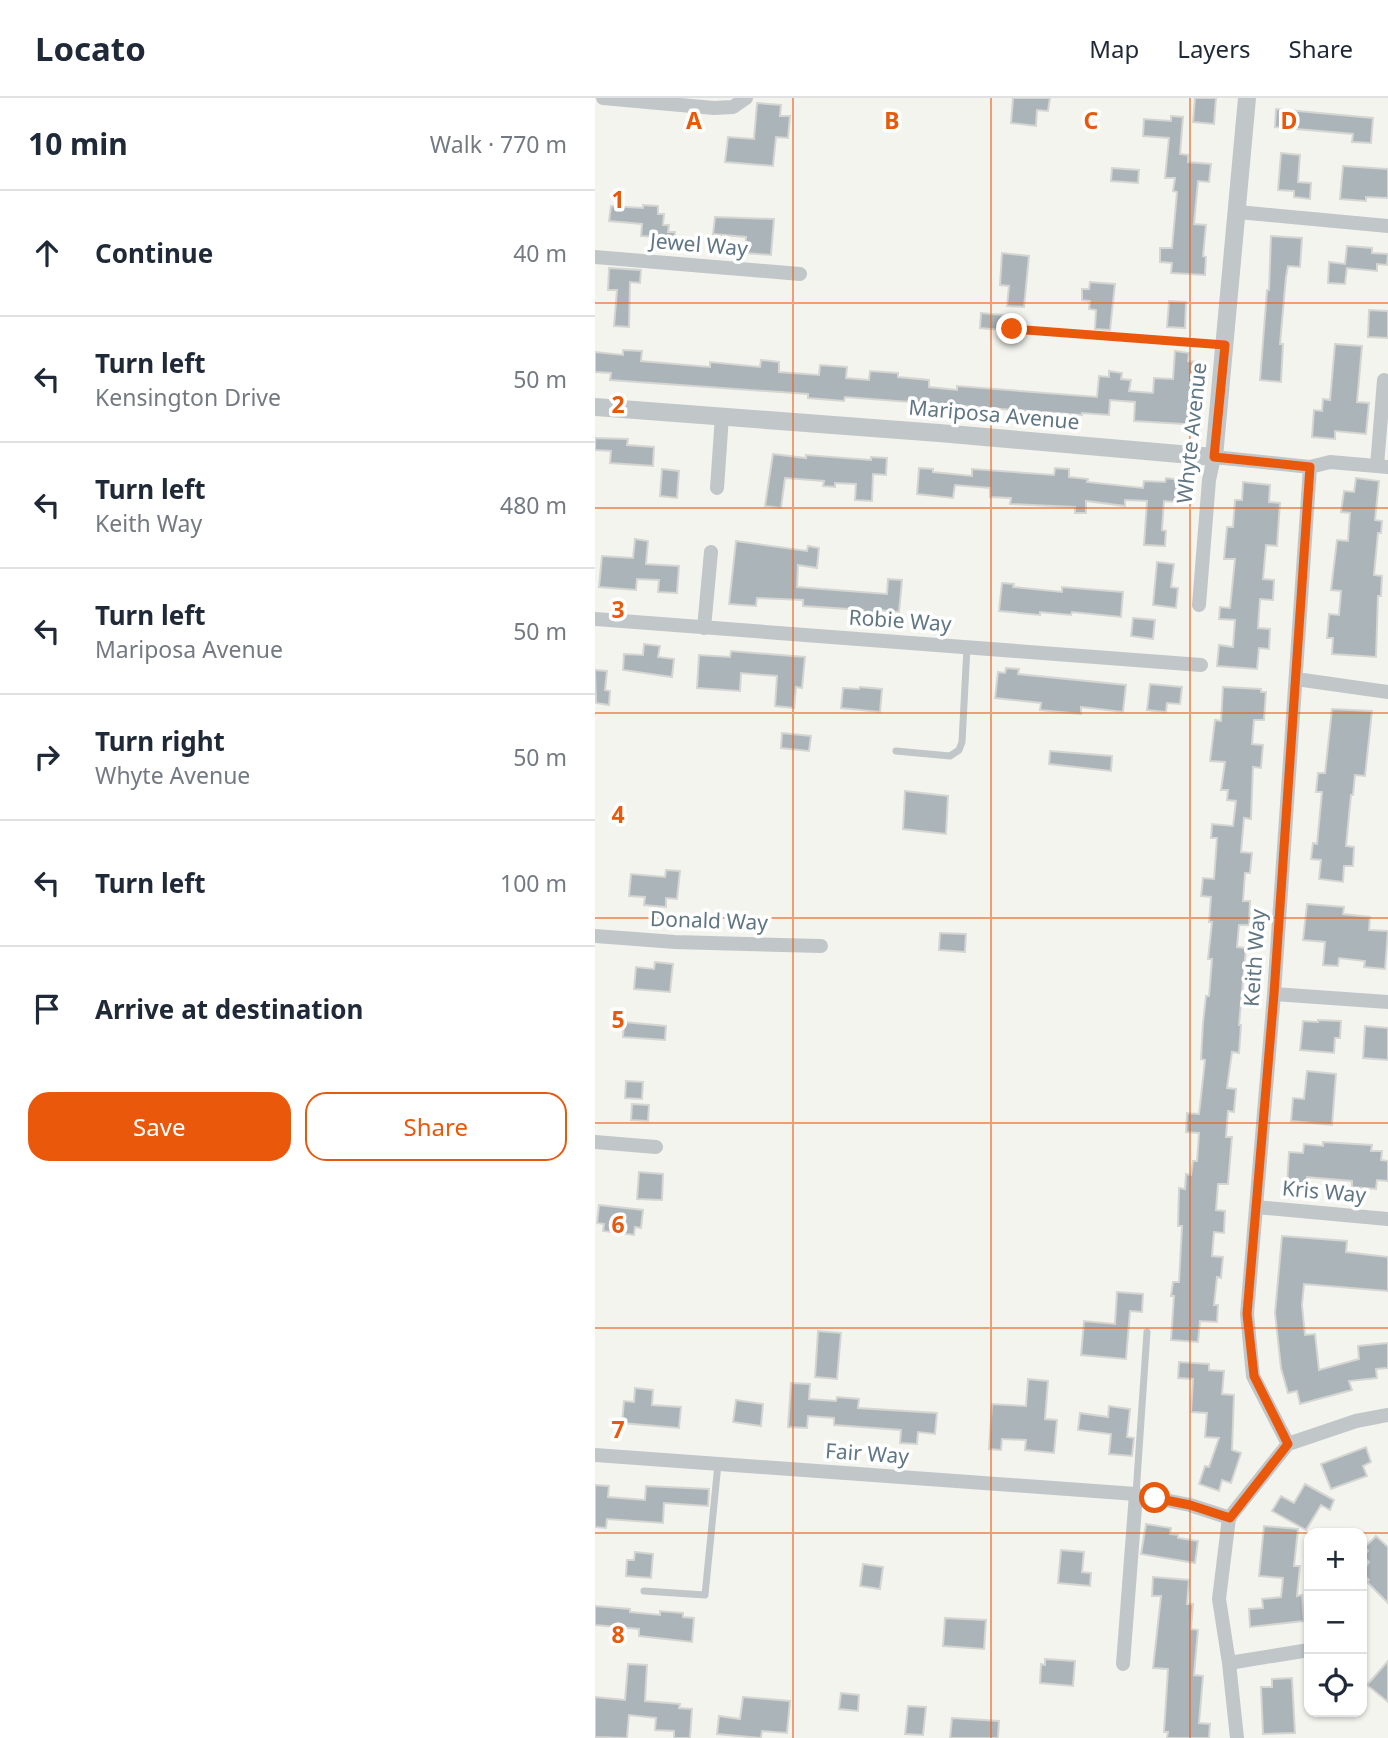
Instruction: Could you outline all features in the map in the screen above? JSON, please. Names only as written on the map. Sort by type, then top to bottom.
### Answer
[{"type":"street","points":[[603,98],[714,108],[733,107],[746,98]]},
{"type":"street","name":"Whyte Avenue","points":[[1199,605],[1247,98]]},
{"type":"street","points":[[1238,212],[1388,226]]},
{"type":"street","name":"Jewel Way","points":[[595,257],[800,274]]},
{"type":"street","points":[[1382,467],[1384,380]]},
{"type":"street","name":"Mariposa Avenue","points":[[595,407],[1310,467],[1329,462],[1382,467]]},
{"type":"street","points":[[717,488],[722,416]]},
{"type":"street","name":"Keith Way","points":[[1288,1444],[1254,1376],[1247,1314],[1274,994],[1310,467]]},
{"type":"street","points":[[704,628],[711,552]]},
{"type":"street","name":"Robie Way","points":[[595,620],[1201,665]]},
{"type":"street","points":[[1296,680],[1388,692]]},
{"type":"street","name":"Donald Way","points":[[595,936],[675,942],[821,946]]},
{"type":"street","points":[[1274,994],[1388,1002]]},
{"type":"street","points":[[595,1142],[656,1147]]},
{"type":"street","name":"Kris Way","points":[[1256,1208],[1388,1219]]},
{"type":"street","points":[[1237,1738],[1219,1599],[1230,1518],[1288,1444],[1356,1421],[1388,1415]]},
{"type":"street","name":"Fair Way","points":[[595,1455],[1136,1494]]},
{"type":"street","points":[[1123,1664],[1136,1494]]},
{"type":"street","points":[[1155,1498],[1190,1505],[1230,1518]]},
{"type":"street","points":[[1229,1663],[1304,1651]]},
{"type":"lane","points":[[1012,329],[1225,345]]},
{"type":"lane","points":[[896,751],[950,756],[959,750],[962,742],[967,648]]},
{"type":"lane","points":[[1136,1494],[1147,1332]]},
{"type":"lane","points":[[644,1591],[705,1595],[718,1464]]},
{"type":"building","points":[[1013,98],[1050,98],[1048,111],[1037,110],[1036,126],[1011,123]]},
{"type":"building","points":[[1195,98],[1216,98],[1214,124],[1193,122]]},
{"type":"building","points":[[757,103],[781,105],[780,116],[790,116],[788,138],[776,137],[773,166],[725,162],[728,137],[754,139]]},
{"type":"building","points":[[1276,109],[1373,118],[1371,143],[1352,142],[1353,134],[1275,127]]},
{"type":"building","points":[[1171,116],[1183,117],[1180,154],[1188,155],[1188,162],[1211,164],[1209,182],[1198,181],[1194,224],[1206,225],[1203,256],[1206,257],[1205,275],[1171,273],[1172,263],[1160,262],[1160,248],[1172,248],[1177,192],[1173,191],[1175,178],[1165,178],[1169,138],[1143,136],[1144,119],[1171,121]]},
{"type":"building","points":[[1281,153],[1300,155],[1298,182],[1311,183],[1310,199],[1294,197],[1294,191],[1278,190]]},
{"type":"building","points":[[1343,166],[1388,169],[1388,198],[1366,197],[1366,201],[1340,199]]},
{"type":"building","points":[[1112,168],[1139,170],[1138,183],[1111,181]]},
{"type":"building","points":[[643,205],[658,206],[658,214],[664,214],[663,225],[669,225],[668,232],[675,232],[674,245],[658,244],[659,237],[641,236],[642,224],[609,221],[611,206],[643,208]]},
{"type":"building","points":[[715,217],[774,219],[771,255],[745,253],[746,237],[713,234]]},
{"type":"building","points":[[1271,236],[1302,238],[1300,267],[1288,266],[1286,277],[1280,344],[1283,344],[1281,382],[1260,380],[1269,290]]},
{"type":"building","points":[[1347,246],[1372,248],[1372,253],[1388,254],[1387,265],[1377,264],[1377,271],[1347,268],[1345,284],[1328,283],[1329,262],[1345,264]]},
{"type":"building","points":[[1002,253],[1029,256],[1024,307],[1007,306],[1009,286],[1000,285]]},
{"type":"building","points":[[609,268],[641,270],[640,283],[630,282],[629,327],[614,326],[617,290],[608,290]]},
{"type":"building","points":[[1090,282],[1115,284],[1110,330],[1095,329],[1096,310],[1089,309],[1090,301],[1082,300],[1082,289],[1089,289]]},
{"type":"building","points":[[1169,301],[1186,302],[1185,328],[1167,327]]},
{"type":"building","points":[[1369,310],[1388,311],[1388,338],[1368,337]]},
{"type":"building","points":[[981,313],[1003,315],[1002,330],[980,328]]},
{"type":"building","points":[[1335,344],[1362,346],[1357,402],[1369,403],[1366,434],[1335,431],[1335,439],[1312,437],[1314,410],[1322,411],[1323,399],[1330,400]]},
{"type":"building","points":[[623,350],[642,351],[641,361],[710,367],[710,362],[760,367],[761,360],[779,362],[779,372],[819,375],[820,365],[847,367],[846,378],[869,380],[870,371],[898,373],[898,377],[929,380],[929,387],[957,390],[957,386],[1097,397],[1099,376],[1109,377],[1109,371],[1122,373],[1121,379],[1131,380],[1129,391],[1153,393],[1154,378],[1173,379],[1175,351],[1189,353],[1188,361],[1198,362],[1196,404],[1201,404],[1200,425],[1134,421],[1135,402],[1110,400],[1109,415],[1082,415],[845,397],[844,401],[808,398],[808,394],[610,380],[611,373],[595,372],[595,352],[623,355]]},
{"type":"building","points":[[595,438],[628,439],[627,445],[654,447],[653,466],[610,463],[611,451],[595,450]]},
{"type":"building","points":[[773,454],[806,458],[806,455],[871,460],[871,457],[887,458],[886,475],[873,474],[872,501],[855,500],[856,484],[835,483],[835,487],[823,486],[824,481],[785,478],[781,508],[765,506]]},
{"type":"building","points":[[919,468],[972,476],[972,469],[1054,475],[1055,468],[1069,469],[1069,477],[1088,479],[1087,482],[1143,488],[1144,481],[1165,482],[1166,478],[1182,480],[1182,484],[1191,485],[1189,503],[1164,501],[1162,530],[1166,531],[1165,546],[1144,545],[1147,501],[1125,500],[1125,506],[1086,501],[1086,513],[1075,513],[1075,507],[1010,504],[1011,498],[990,497],[990,488],[955,485],[953,498],[917,494]]},
{"type":"building","points":[[662,469],[679,471],[677,498],[660,496]]},
{"type":"building","points":[[1356,478],[1379,481],[1375,520],[1382,521],[1381,533],[1378,533],[1374,575],[1382,576],[1381,596],[1378,596],[1376,657],[1332,654],[1333,638],[1327,638],[1329,614],[1339,615],[1341,591],[1331,590],[1337,540],[1348,541],[1350,513],[1341,512],[1344,491],[1354,492]]},
{"type":"building","points":[[1243,482],[1270,485],[1269,502],[1280,503],[1277,546],[1266,545],[1263,579],[1274,580],[1273,600],[1260,599],[1258,628],[1270,629],[1269,649],[1259,648],[1257,669],[1217,666],[1219,645],[1233,647],[1235,620],[1219,619],[1220,607],[1230,608],[1235,559],[1224,559],[1227,527],[1233,527],[1235,500],[1242,500]]},
{"type":"building","points":[[635,539],[648,541],[646,564],[679,566],[677,593],[658,592],[659,580],[637,579],[636,590],[599,587],[602,556],[633,558]]},
{"type":"building","points":[[736,541],[807,551],[808,546],[819,548],[817,568],[798,565],[797,587],[887,594],[888,579],[902,580],[899,612],[878,610],[878,614],[862,612],[863,610],[803,606],[803,600],[757,598],[756,606],[729,604]]},
{"type":"building","points":[[1157,562],[1174,564],[1171,587],[1178,588],[1176,608],[1153,605]]},
{"type":"building","points":[[1002,583],[1014,584],[1013,587],[1062,592],[1062,587],[1123,592],[1121,617],[1072,612],[1071,615],[1040,612],[1040,615],[999,611]]},
{"type":"building","points":[[1133,618],[1155,620],[1153,639],[1131,636]]},
{"type":"building","points":[[644,644],[660,646],[658,657],[674,659],[672,677],[623,670],[624,654],[643,655]]},
{"type":"building","points":[[731,651],[805,657],[802,688],[796,687],[794,708],[775,706],[777,676],[741,673],[740,691],[697,688],[699,655],[730,657]]},
{"type":"building","points":[[1006,668],[1019,669],[1018,674],[1126,685],[1123,712],[1081,707],[1081,714],[1040,710],[1041,703],[995,698],[998,672],[1005,673]]},
{"type":"building","points":[[595,670],[607,671],[605,690],[610,691],[609,705],[596,703]]},
{"type":"building","points":[[1150,684],[1182,687],[1180,704],[1167,703],[1166,712],[1147,710]]},
{"type":"building","points":[[1223,687],[1261,689],[1261,692],[1266,692],[1264,720],[1254,720],[1252,744],[1263,745],[1261,768],[1253,767],[1251,819],[1244,818],[1241,852],[1252,853],[1250,873],[1245,873],[1243,901],[1250,901],[1249,925],[1239,925],[1237,947],[1246,948],[1239,1053],[1232,1052],[1227,1088],[1236,1089],[1234,1112],[1228,1111],[1226,1137],[1232,1137],[1228,1184],[1218,1184],[1216,1210],[1225,1211],[1224,1233],[1214,1232],[1212,1256],[1223,1257],[1221,1278],[1217,1277],[1214,1305],[1218,1305],[1217,1322],[1200,1321],[1198,1342],[1171,1340],[1174,1296],[1171,1296],[1173,1282],[1179,1282],[1182,1226],[1178,1226],[1179,1188],[1185,1189],[1186,1174],[1191,1175],[1193,1161],[1197,1161],[1199,1133],[1186,1132],[1187,1113],[1199,1114],[1205,1060],[1201,1059],[1212,959],[1208,959],[1212,922],[1209,922],[1211,897],[1201,896],[1203,878],[1214,879],[1217,838],[1211,838],[1212,824],[1233,826],[1236,801],[1227,800],[1228,790],[1221,790],[1225,762],[1210,761],[1215,720],[1221,721]]},
{"type":"building","points":[[843,688],[882,689],[880,712],[841,708]]},
{"type":"building","points":[[1332,709],[1372,711],[1365,776],[1355,775],[1351,795],[1346,846],[1354,847],[1353,866],[1344,866],[1343,882],[1319,879],[1321,860],[1311,859],[1313,843],[1317,844],[1322,792],[1316,792],[1318,773],[1325,773]]},
{"type":"building","points":[[782,733],[811,736],[809,751],[781,748]]},
{"type":"building","points":[[1050,751],[1112,756],[1111,771],[1049,764]]},
{"type":"building","points":[[905,791],[948,796],[946,834],[903,829]]},
{"type":"building","points":[[666,870],[680,871],[677,899],[666,898],[666,907],[644,905],[645,897],[629,896],[631,874],[665,877]]},
{"type":"building","points":[[1307,904],[1344,907],[1343,914],[1370,917],[1369,930],[1388,931],[1385,969],[1364,967],[1365,961],[1339,958],[1338,966],[1323,965],[1325,942],[1303,940]]},
{"type":"building","points":[[940,933],[966,934],[965,952],[939,950]]},
{"type":"building","points":[[655,962],[673,964],[670,992],[634,989],[636,967],[654,969]]},
{"type":"building","points":[[1303,1021],[1341,1021],[1340,1038],[1335,1038],[1334,1053],[1300,1050]]},
{"type":"building","points":[[624,1022],[666,1026],[665,1040],[623,1037]]},
{"type":"building","points":[[1365,1026],[1388,1028],[1388,1060],[1363,1058]]},
{"type":"building","points":[[1307,1071],[1336,1074],[1332,1125],[1291,1121],[1293,1098],[1304,1099]]},
{"type":"building","points":[[626,1081],[643,1082],[642,1099],[625,1098]]},
{"type":"building","points":[[632,1104],[649,1105],[648,1121],[631,1120]]},
{"type":"building","points":[[1323,1142],[1372,1145],[1371,1151],[1382,1151],[1381,1160],[1388,1161],[1388,1181],[1377,1180],[1376,1189],[1352,1187],[1352,1181],[1307,1177],[1306,1187],[1287,1185],[1289,1152],[1303,1153],[1304,1144],[1323,1146]]},
{"type":"building","points":[[639,1172],[663,1174],[662,1200],[637,1199]]},
{"type":"building","points":[[599,1205],[643,1210],[641,1228],[635,1227],[634,1235],[603,1231],[604,1224],[597,1223]]},
{"type":"building","points":[[1282,1236],[1347,1241],[1346,1252],[1388,1257],[1388,1291],[1304,1284],[1302,1305],[1305,1335],[1315,1334],[1319,1370],[1359,1359],[1358,1346],[1388,1343],[1388,1368],[1376,1369],[1377,1378],[1349,1381],[1352,1390],[1300,1404],[1297,1391],[1288,1393],[1281,1368],[1275,1313]]},
{"type":"building","points":[[1117,1292],[1143,1294],[1142,1312],[1130,1311],[1126,1359],[1081,1355],[1084,1321],[1115,1324]]},
{"type":"building","points":[[818,1331],[841,1333],[837,1379],[815,1377]]},
{"type":"building","points":[[1179,1362],[1209,1364],[1209,1370],[1224,1371],[1222,1394],[1234,1395],[1232,1450],[1241,1453],[1231,1483],[1222,1480],[1219,1491],[1199,1484],[1205,1466],[1209,1467],[1219,1438],[1205,1437],[1207,1413],[1191,1412],[1193,1379],[1178,1378]]},
{"type":"building","points":[[1028,1379],[1048,1381],[1045,1419],[1057,1420],[1054,1453],[1025,1450],[1026,1440],[1002,1439],[1001,1450],[989,1449],[992,1404],[1026,1406]]},
{"type":"building","points":[[791,1383],[810,1384],[809,1399],[859,1399],[858,1408],[937,1413],[935,1434],[918,1432],[917,1444],[900,1443],[901,1430],[834,1425],[834,1418],[808,1416],[807,1428],[788,1427]]},
{"type":"building","points":[[635,1388],[653,1390],[652,1405],[681,1407],[679,1428],[622,1423],[624,1401],[634,1402]]},
{"type":"building","points":[[736,1400],[763,1404],[761,1426],[733,1422]]},
{"type":"building","points":[[1109,1406],[1130,1409],[1127,1437],[1134,1438],[1132,1456],[1109,1454],[1111,1434],[1078,1430],[1080,1413],[1108,1417]]},
{"type":"building","points":[[1366,1447],[1371,1462],[1363,1466],[1367,1476],[1331,1489],[1321,1464]]},
{"type":"building","points":[[1305,1484],[1334,1500],[1330,1510],[1321,1505],[1304,1529],[1272,1511],[1281,1496],[1294,1503]]},
{"type":"building","points":[[595,1485],[609,1486],[608,1497],[645,1500],[646,1486],[709,1489],[708,1506],[664,1503],[663,1523],[607,1519],[606,1528],[595,1527]]},
{"type":"building","points":[[1146,1524],[1171,1528],[1170,1534],[1178,1535],[1178,1538],[1198,1541],[1195,1563],[1141,1554]]},
{"type":"building","points":[[1264,1526],[1298,1529],[1294,1566],[1300,1566],[1297,1596],[1302,1595],[1304,1621],[1250,1627],[1249,1609],[1263,1608],[1262,1599],[1281,1597],[1283,1578],[1259,1576]]},
{"type":"building","points":[[1376,1536],[1388,1547],[1388,1603],[1367,1582],[1367,1545]]},
{"type":"building","points":[[1061,1550],[1084,1552],[1082,1572],[1091,1573],[1090,1586],[1058,1583]]},
{"type":"building","points":[[635,1552],[653,1554],[651,1578],[626,1576],[627,1560],[634,1560]]},
{"type":"building","points":[[863,1564],[883,1567],[880,1589],[860,1586]]},
{"type":"building","points":[[1153,1577],[1189,1580],[1187,1604],[1193,1604],[1191,1629],[1198,1630],[1194,1675],[1203,1676],[1199,1723],[1210,1724],[1209,1738],[1167,1738],[1168,1732],[1164,1732],[1168,1669],[1153,1668],[1161,1596],[1152,1596]]},
{"type":"building","points":[[595,1606],[660,1615],[660,1611],[683,1613],[683,1617],[694,1618],[692,1642],[639,1636],[639,1629],[595,1625]]},
{"type":"building","points":[[945,1618],[986,1620],[984,1649],[943,1646]]},
{"type":"building","points":[[1045,1659],[1075,1661],[1073,1686],[1040,1683],[1041,1664],[1045,1665]]},
{"type":"building","points":[[1388,1661],[1388,1702],[1367,1685]]},
{"type":"building","points":[[628,1664],[647,1665],[645,1701],[680,1704],[679,1708],[692,1709],[690,1738],[674,1738],[674,1731],[655,1730],[656,1718],[629,1715],[627,1738],[595,1737],[595,1697],[625,1700]]},
{"type":"building","points":[[1292,1678],[1295,1733],[1263,1734],[1261,1687],[1272,1687],[1272,1679]]},
{"type":"building","points":[[841,1693],[859,1695],[858,1711],[839,1709]]},
{"type":"building","points":[[743,1697],[790,1701],[787,1733],[762,1731],[761,1738],[717,1734],[719,1716],[740,1719]]},
{"type":"building","points":[[908,1706],[926,1707],[923,1735],[905,1734]]},
{"type":"building","points":[[952,1718],[999,1721],[998,1738],[950,1738]]},
{"type":"route","points":[[1012,329],[1225,345],[1214,457],[1310,467],[1274,994],[1247,1314],[1254,1376],[1288,1444],[1230,1518],[1190,1505],[1155,1498]]}]
